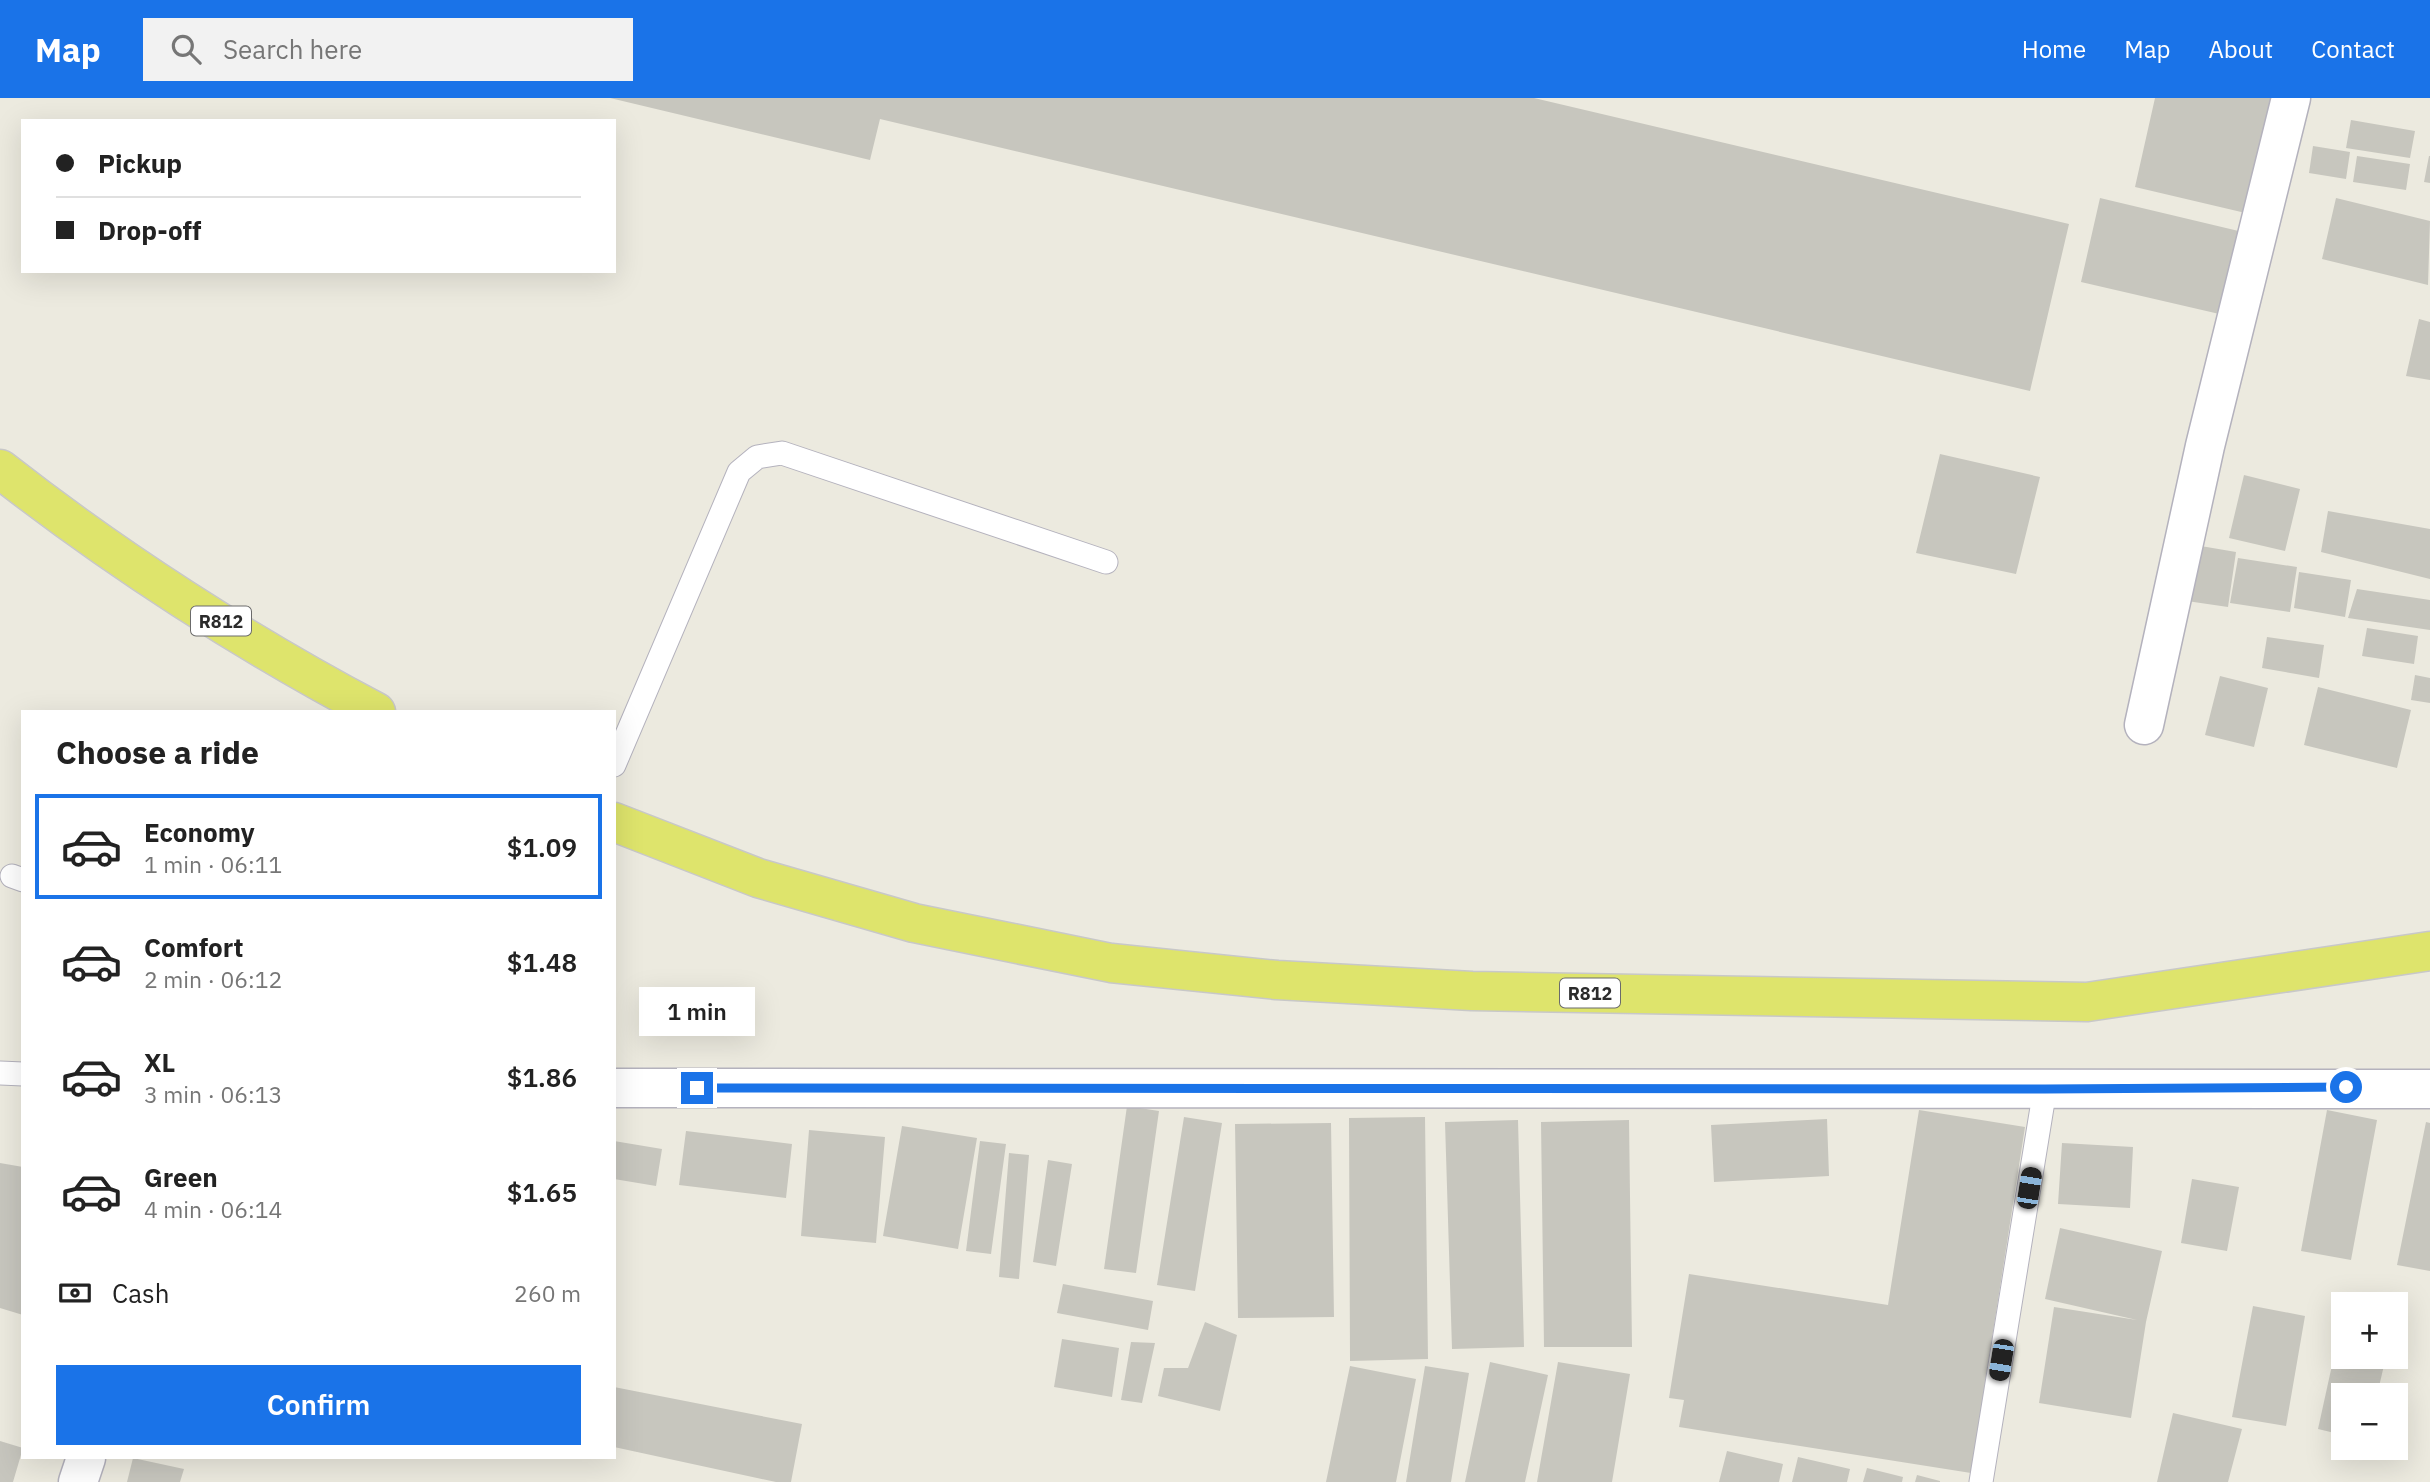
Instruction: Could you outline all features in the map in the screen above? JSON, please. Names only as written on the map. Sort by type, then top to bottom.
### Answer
[{"type":"main road","name":"R812","points":[[0,469],[70,523],[243,636],[372,710]]},
{"type":"main road","name":"R812","points":[[616,823],[758,878],[914,923],[1111,963],[1277,980],[1472,991],[2087,1002],[2430,951]]},
{"type":"street","points":[[2144,725],[2205,446],[2291,98]]},
{"type":"street","points":[[616,1088],[2430,1089]]},
{"type":"street","points":[[78,1482],[86,1459]]},
{"type":"lane","points":[[616,760],[739,472],[757,457],[782,453],[1106,562]]},
{"type":"lane","points":[[0,1073],[21,1074]]},
{"type":"lane","points":[[1981,1482],[2045,1089]]},
{"type":"building","points":[[610,98],[1534,98],[2069,224],[2030,391],[880,119],[870,160]]},
{"type":"building","points":[[2155,98],[2282,98],[2254,215],[2135,187]]},
{"type":"building","points":[[2351,120],[2415,131],[2410,158],[2346,148]]},
{"type":"building","points":[[2313,146],[2350,152],[2346,179],[2309,173]]},
{"type":"building","points":[[2357,156],[2410,164],[2406,190],[2353,182]]},
{"type":"building","points":[[2430,156],[2430,183],[2424,182]]},
{"type":"building","points":[[2100,198],[2247,233],[2228,316],[2081,282]]},
{"type":"building","points":[[2336,198],[2430,221],[2428,285],[2322,259]]},
{"type":"building","points":[[2419,319],[2430,322],[2430,380],[2406,376]]},
{"type":"building","points":[[1940,454],[2040,477],[2016,574],[1916,553]]},
{"type":"building","points":[[2244,475],[2300,489],[2285,551],[2229,538]]},
{"type":"building","points":[[2328,511],[2430,529],[2430,579],[2321,552]]},
{"type":"building","points":[[2189,544],[2236,552],[2228,607],[2180,600]]},
{"type":"building","points":[[2238,558],[2297,567],[2290,612],[2230,603]]},
{"type":"building","points":[[2299,572],[2351,580],[2345,617],[2294,608]]},
{"type":"building","points":[[2357,589],[2430,600],[2430,630],[2348,618]]},
{"type":"building","points":[[2367,628],[2418,636],[2414,664],[2362,656]]},
{"type":"building","points":[[2267,637],[2324,645],[2319,678],[2262,668]]},
{"type":"building","points":[[2415,675],[2430,678],[2430,703],[2411,700]]},
{"type":"building","points":[[2220,676],[2268,688],[2254,747],[2205,735]]},
{"type":"building","points":[[2318,687],[2411,710],[2397,768],[2304,745]]},
{"type":"building","points":[[1127,1106],[1159,1111],[1136,1273],[1104,1269]]},
{"type":"building","points":[[1919,1110],[2025,1127],[1971,1473],[1679,1427],[1684,1400],[1669,1398],[1689,1274],[1888,1305]]},
{"type":"building","points":[[2327,1110],[2377,1120],[2351,1260],[2301,1251]]},
{"type":"building","points":[[1184,1117],[1222,1123],[1195,1291],[1157,1285]]},
{"type":"building","points":[[1425,1117],[1428,1359],[1350,1361],[1349,1118]]},
{"type":"building","points":[[1827,1119],[1829,1176],[1714,1182],[1711,1125]]},
{"type":"building","points":[[1518,1120],[1524,1347],[1452,1349],[1445,1122]]},
{"type":"building","points":[[1629,1120],[1632,1347],[1544,1347],[1541,1122]]},
{"type":"building","points":[[2426,1122],[2430,1123],[2430,1271],[2397,1265]]},
{"type":"building","points":[[1331,1123],[1334,1317],[1238,1318],[1235,1124]]},
{"type":"building","points":[[902,1126],[977,1138],[958,1249],[883,1236]]},
{"type":"building","points":[[809,1130],[885,1137],[876,1243],[801,1236]]},
{"type":"building","points":[[686,1131],[792,1144],[786,1198],[679,1185]]},
{"type":"building","points":[[616,1141],[662,1149],[656,1186],[616,1179]]},
{"type":"building","points":[[980,1141],[1006,1144],[991,1254],[966,1251]]},
{"type":"building","points":[[2062,1143],[2133,1147],[2130,1208],[2058,1204]]},
{"type":"building","points":[[1009,1153],[1029,1155],[1019,1279],[999,1277]]},
{"type":"building","points":[[1048,1160],[1072,1164],[1056,1266],[1033,1262]]},
{"type":"building","points":[[0,1163],[21,1167],[21,1314],[0,1308]]},
{"type":"building","points":[[2192,1179],[2239,1187],[2227,1251],[2181,1243]]},
{"type":"building","points":[[2060,1228],[2162,1251],[2146,1322],[2131,1418],[2039,1403],[2054,1307],[2137,1320],[2045,1299]]},
{"type":"building","points":[[1063,1284],[1153,1301],[1148,1330],[1057,1313]]},
{"type":"building","points":[[2253,1306],[2305,1316],[2286,1426],[2232,1417]]},
{"type":"building","points":[[1205,1322],[1237,1335],[1220,1411],[1158,1396],[1164,1368],[1188,1368]]},
{"type":"building","points":[[1062,1339],[1119,1348],[1112,1397],[1054,1387]]},
{"type":"building","points":[[1131,1342],[1155,1343],[1142,1403],[1121,1400]]},
{"type":"building","points":[[1490,1362],[1548,1375],[1525,1482],[1465,1482]]},
{"type":"building","points":[[1558,1362],[1630,1374],[1612,1482],[1537,1482]]},
{"type":"building","points":[[1350,1366],[1416,1379],[1396,1482],[1326,1482]]},
{"type":"building","points":[[1425,1366],[1469,1373],[1451,1482],[1406,1482]]},
{"type":"building","points":[[2331,1369],[2383,1369],[2380,1383],[2331,1383],[2331,1432],[2318,1429]]},
{"type":"building","points":[[616,1387],[802,1424],[791,1482],[776,1482],[616,1447]]},
{"type":"building","points":[[2173,1413],[2242,1429],[2228,1482],[2157,1482]]},
{"type":"building","points":[[0,1441],[21,1447],[21,1455],[13,1482],[0,1482]]},
{"type":"building","points":[[1727,1451],[1783,1464],[1779,1482],[1719,1482]]},
{"type":"building","points":[[1798,1457],[1850,1469],[1847,1482],[1792,1482]]},
{"type":"building","points":[[133,1459],[184,1469],[180,1482],[127,1482]]},
{"type":"building","points":[[1867,1468],[1903,1477],[1902,1482],[1863,1482]]},
{"type":"building","points":[[1917,1475],[1940,1481],[1940,1482],[1915,1482]]},
{"type":"route","points":[[697,1088],[2346,1087]]}]
